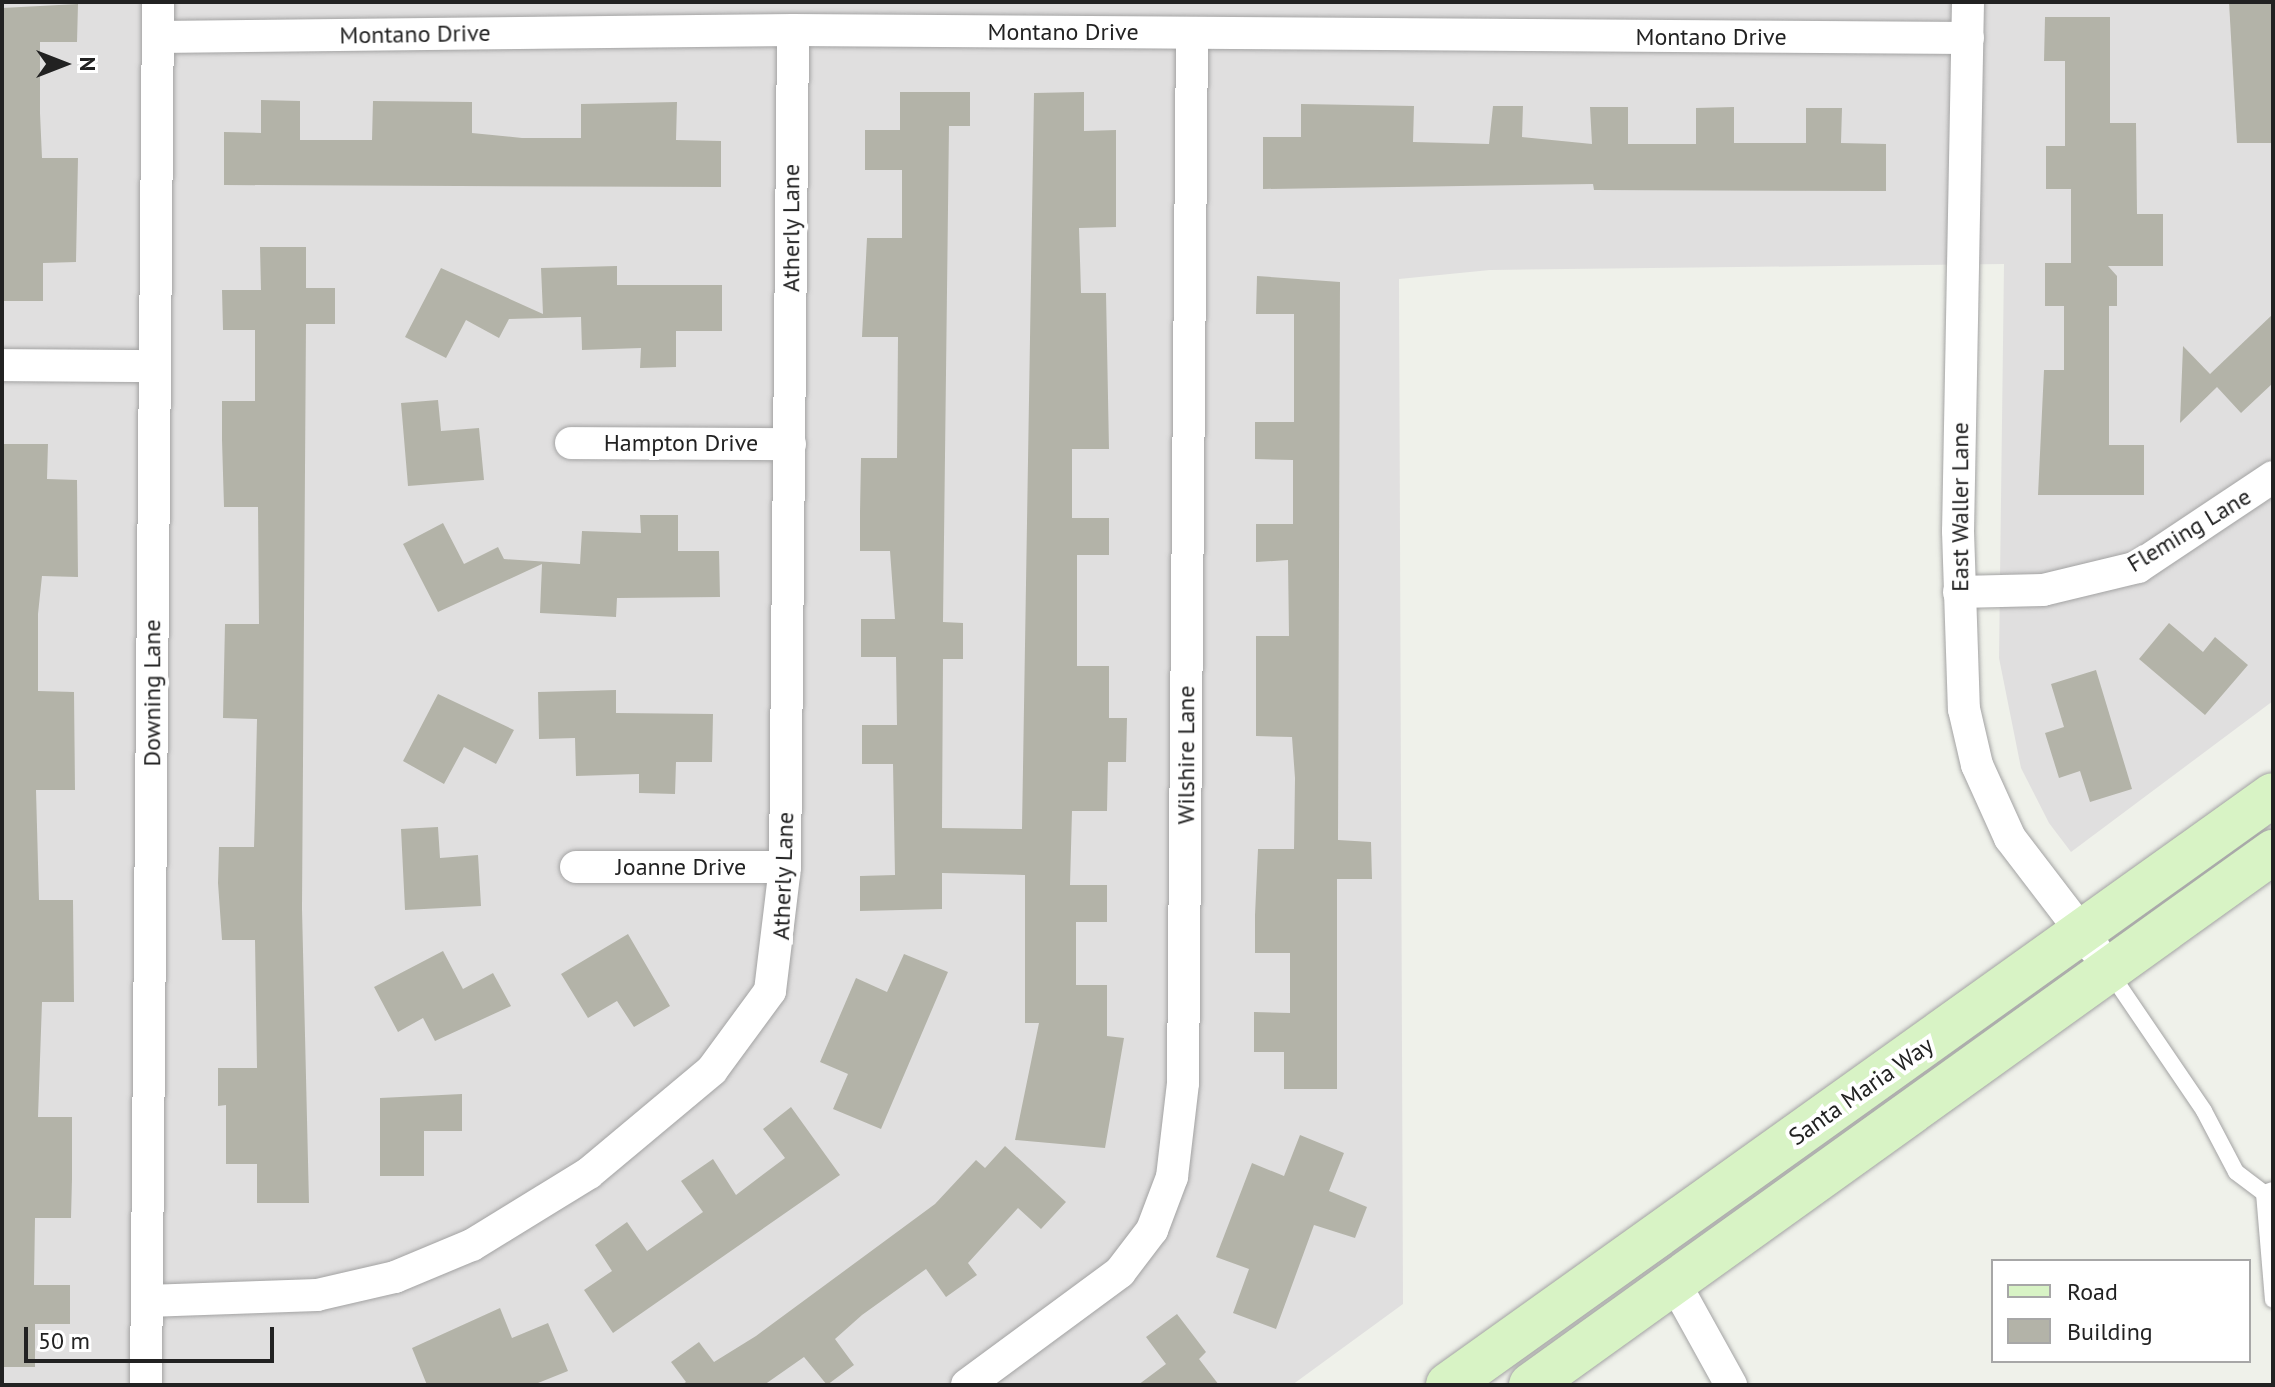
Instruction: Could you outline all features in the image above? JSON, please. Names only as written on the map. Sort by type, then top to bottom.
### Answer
[{"type":"main road","name":"Santa Maria Way","points":[[1448,1385],[2273,795]]},
{"type":"main road","name":"Santa Maria Way","points":[[1531,1385],[2273,852]]},
{"type":"street","name":"Downing Lane","points":[[146,1385],[158,2]]},
{"type":"street","name":"East Waller Lane","points":[[1968,2],[1959,592],[1964,709],[1977,765],[2010,838],[2083,932],[2108,970]]},
{"type":"street","name":"Montano Drive","points":[[158,37],[793,30],[1968,38]]},
{"type":"street","name":"Atherly Lane","points":[[147,1301],[317,1295],[395,1277],[472,1245],[589,1173],[712,1070],[745,1032],[779,958],[785,867],[793,30]]},
{"type":"street","name":"Wilshire Lane","points":[[967,1385],[1120,1272],[1152,1230],[1172,1177],[1183,1083],[1192,33]]},
{"type":"street","points":[[2,365],[154,366]]},
{"type":"street","name":"Hampton Drive","points":[[571,443],[790,444]]},
{"type":"street","name":"Fleming Lane","points":[[1959,592],[2043,590],[2138,567],[2273,477]]},
{"type":"street","name":"Joanne Drive","points":[[576,867],[785,867]]},
{"type":"street","points":[[1674,1282],[1731,1385]]},
{"type":"lane","points":[[2108,970],[2204,1111],[2236,1172],[2268,1191],[2273,1300]]},
{"type":"shaded area","points":[[2,2],[2273,2],[2273,701],[2071,852],[2049,823],[2021,768],[1999,658],[2004,264],[1490,270],[1399,279],[1403,1304],[1292,1385],[2,1385]]},
{"type":"building","points":[[2229,2],[2273,2],[2273,143],[2237,143]]},
{"type":"building","points":[[78,4],[77,42],[40,42],[42,158],[78,158],[76,262],[43,263],[43,301],[2,301],[2,8]]},
{"type":"building","points":[[2045,17],[2110,17],[2110,123],[2136,123],[2137,214],[2163,214],[2163,266],[2108,266],[2117,276],[2117,306],[2109,306],[2109,445],[2144,445],[2144,495],[2038,495],[2044,370],[2064,370],[2064,306],[2045,306],[2045,263],[2071,263],[2071,189],[2046,189],[2046,146],[2065,146],[2065,61],[2044,61]]},
{"type":"building","points":[[900,92],[970,92],[970,126],[949,126],[943,622],[963,623],[963,659],[943,659],[942,828],[1022,829],[1034,93],[1084,92],[1084,131],[1116,130],[1116,227],[1079,228],[1081,293],[1106,293],[1109,449],[1072,449],[1072,518],[1109,518],[1109,555],[1077,555],[1077,666],[1109,666],[1109,718],[1127,718],[1126,762],[1108,762],[1107,811],[1072,811],[1070,885],[1107,885],[1107,922],[1076,922],[1076,985],[1107,985],[1107,1036],[1124,1038],[1105,1148],[1015,1140],[1039,1023],[1025,1023],[1025,875],[942,873],[942,909],[860,911],[860,876],[895,875],[893,764],[862,764],[862,725],[897,725],[896,657],[861,657],[861,619],[895,619],[890,551],[860,551],[860,512],[861,458],[897,458],[898,337],[862,337],[867,238],[902,238],[902,170],[865,170],[865,130],[900,130]]},
{"type":"building","points":[[261,100],[300,101],[300,140],[372,140],[373,101],[472,102],[472,133],[522,138],[581,138],[581,104],[677,102],[676,140],[721,141],[721,187],[224,185],[224,132],[261,133]]},
{"type":"building","points":[[1301,104],[1414,106],[1413,142],[1489,144],[1493,106],[1523,106],[1522,137],[1592,144],[1590,107],[1628,107],[1628,144],[1696,144],[1696,108],[1734,107],[1734,143],[1806,143],[1806,108],[1842,108],[1841,143],[1886,144],[1886,191],[1594,190],[1593,184],[1263,189],[1263,137],[1301,137]]},
{"type":"building","points":[[260,247],[306,247],[306,288],[335,288],[335,324],[306,324],[302,909],[309,1203],[257,1203],[257,1164],[226,1164],[226,1105],[218,1106],[218,1068],[257,1068],[255,940],[222,940],[218,883],[219,847],[254,847],[255,811],[257,719],[223,718],[225,624],[259,624],[258,507],[224,507],[222,440],[222,401],[255,401],[255,330],[223,330],[222,290],[261,290]]},
{"type":"building","points":[[617,266],[617,285],[722,285],[722,331],[676,331],[676,367],[640,368],[641,348],[582,350],[581,317],[509,319],[499,338],[466,320],[446,358],[405,337],[441,268],[543,314],[541,268]]},
{"type":"building","points":[[1257,276],[1340,282],[1338,840],[1371,842],[1372,879],[1337,879],[1337,1089],[1284,1089],[1284,1052],[1254,1052],[1254,1012],[1290,1013],[1290,953],[1255,953],[1255,915],[1258,849],[1294,849],[1295,778],[1292,737],[1256,736],[1256,636],[1289,636],[1288,560],[1256,562],[1256,524],[1293,524],[1293,460],[1255,459],[1255,422],[1294,422],[1294,314],[1256,314]]},
{"type":"building","points":[[2273,314],[2273,383],[2241,413],[2217,387],[2180,423],[2183,346],[2210,374]]},
{"type":"building","points":[[438,400],[441,431],[479,428],[484,480],[408,486],[401,403]]},
{"type":"building","points":[[2,444],[48,444],[47,479],[77,480],[78,577],[42,576],[38,614],[38,691],[74,692],[75,790],[36,790],[39,900],[73,900],[74,1002],[42,1002],[38,1117],[72,1117],[71,1218],[35,1218],[34,1285],[70,1285],[70,1324],[35,1324],[35,1367],[2,1367]]},
{"type":"building","points":[[640,515],[678,515],[678,551],[719,551],[720,597],[617,598],[616,617],[540,613],[542,564],[438,612],[403,544],[443,523],[464,564],[498,547],[504,559],[580,564],[582,531],[641,533]]},
{"type":"building","points":[[2169,623],[2203,652],[2215,637],[2248,665],[2205,715],[2139,659]]},
{"type":"building","points":[[2096,670],[2132,789],[2090,802],[2080,771],[2059,778],[2045,733],[2064,727],[2051,684]]},
{"type":"building","points":[[616,690],[616,713],[713,714],[712,762],[676,762],[675,794],[639,793],[639,774],[576,776],[575,738],[539,739],[538,692]]},
{"type":"building","points":[[438,694],[514,730],[496,764],[464,747],[444,784],[403,761]]},
{"type":"building","points":[[438,827],[440,858],[478,855],[481,906],[405,910],[401,829]]},
{"type":"building","points":[[628,934],[670,1006],[634,1027],[617,1001],[588,1018],[561,974]]},
{"type":"building","points":[[443,951],[463,989],[493,973],[511,1006],[435,1041],[423,1018],[398,1032],[374,987]]},
{"type":"building","points":[[904,954],[948,972],[881,1129],[833,1109],[848,1074],[820,1062],[856,978],[887,992]]},
{"type":"building","points":[[462,1094],[462,1131],[424,1131],[424,1176],[380,1176],[380,1098]]},
{"type":"building","points":[[791,1107],[840,1175],[613,1333],[584,1290],[612,1271],[595,1245],[627,1222],[647,1251],[703,1212],[681,1181],[713,1159],[736,1195],[785,1158],[763,1129]]},
{"type":"building","points":[[1300,1135],[1344,1153],[1329,1191],[1367,1207],[1355,1238],[1314,1225],[1276,1329],[1233,1313],[1249,1269],[1216,1257],[1252,1163],[1284,1176]]},
{"type":"building","points":[[1005,1146],[1066,1202],[1041,1229],[1018,1208],[968,1263],[977,1275],[946,1297],[926,1269],[862,1315],[835,1339],[854,1365],[827,1385],[804,1357],[764,1385],[681,1385],[686,1382],[671,1362],[699,1342],[714,1362],[756,1336],[935,1204],[976,1160],[985,1168]]},
{"type":"building","points":[[500,1308],[512,1338],[548,1323],[568,1371],[533,1385],[427,1385],[412,1348]]},
{"type":"building","points":[[1177,1314],[1206,1352],[1199,1359],[1219,1385],[1138,1385],[1166,1364],[1146,1337]]}]
